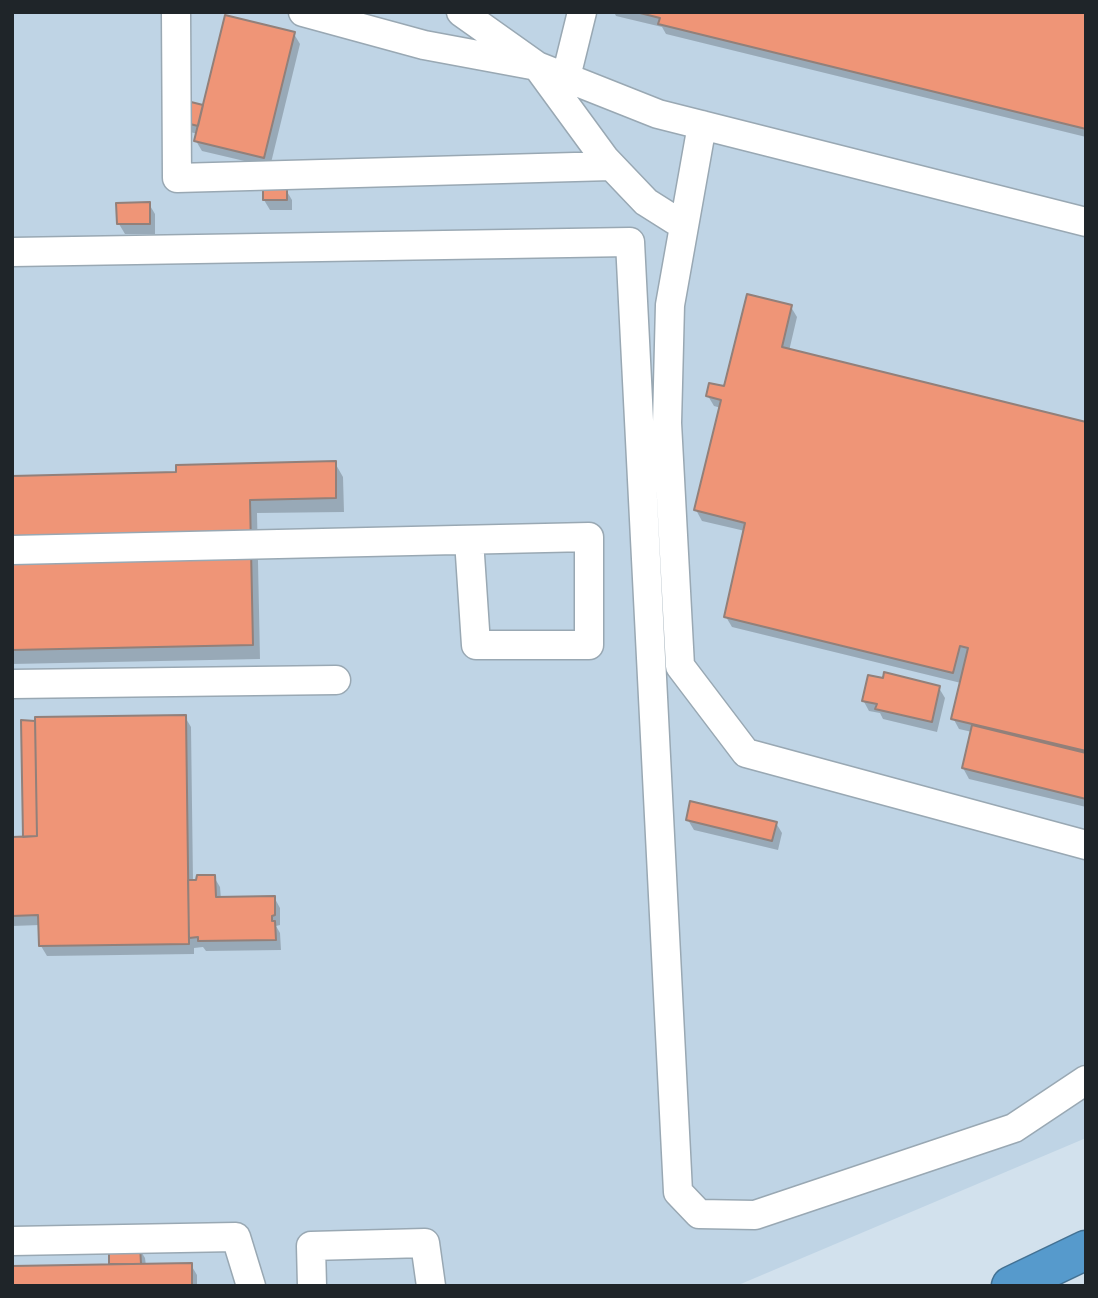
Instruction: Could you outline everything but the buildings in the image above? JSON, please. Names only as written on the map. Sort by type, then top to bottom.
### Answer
[{"type":"highway","points":[[1011,1286],[1086,1250]]},
{"type":"lane","points":[[176,12],[177,178],[611,166]]},
{"type":"lane","points":[[303,12],[424,45],[537,66],[658,114],[1086,222]]},
{"type":"lane","points":[[460,12],[537,66],[611,166],[646,202],[684,226]]},
{"type":"lane","points":[[566,77],[582,12]]},
{"type":"lane","points":[[702,125],[670,305],[667,423],[680,666],[746,753],[1086,845]]},
{"type":"lane","points":[[12,251],[630,242],[678,1192],[699,1214],[755,1215],[1014,1128],[1086,1080]]},
{"type":"lane","points":[[12,550],[589,537],[589,645],[476,645],[469,540]]},
{"type":"lane","points":[[12,684],[336,680]]},
{"type":"lane","points":[[12,1241],[236,1237],[251,1286]]},
{"type":"lane","points":[[312,1286],[311,1247],[425,1243],[431,1286]]},
{"type":"shaded area","points":[[12,12],[1086,12],[1086,1138],[736,1286],[12,1286]]}]
